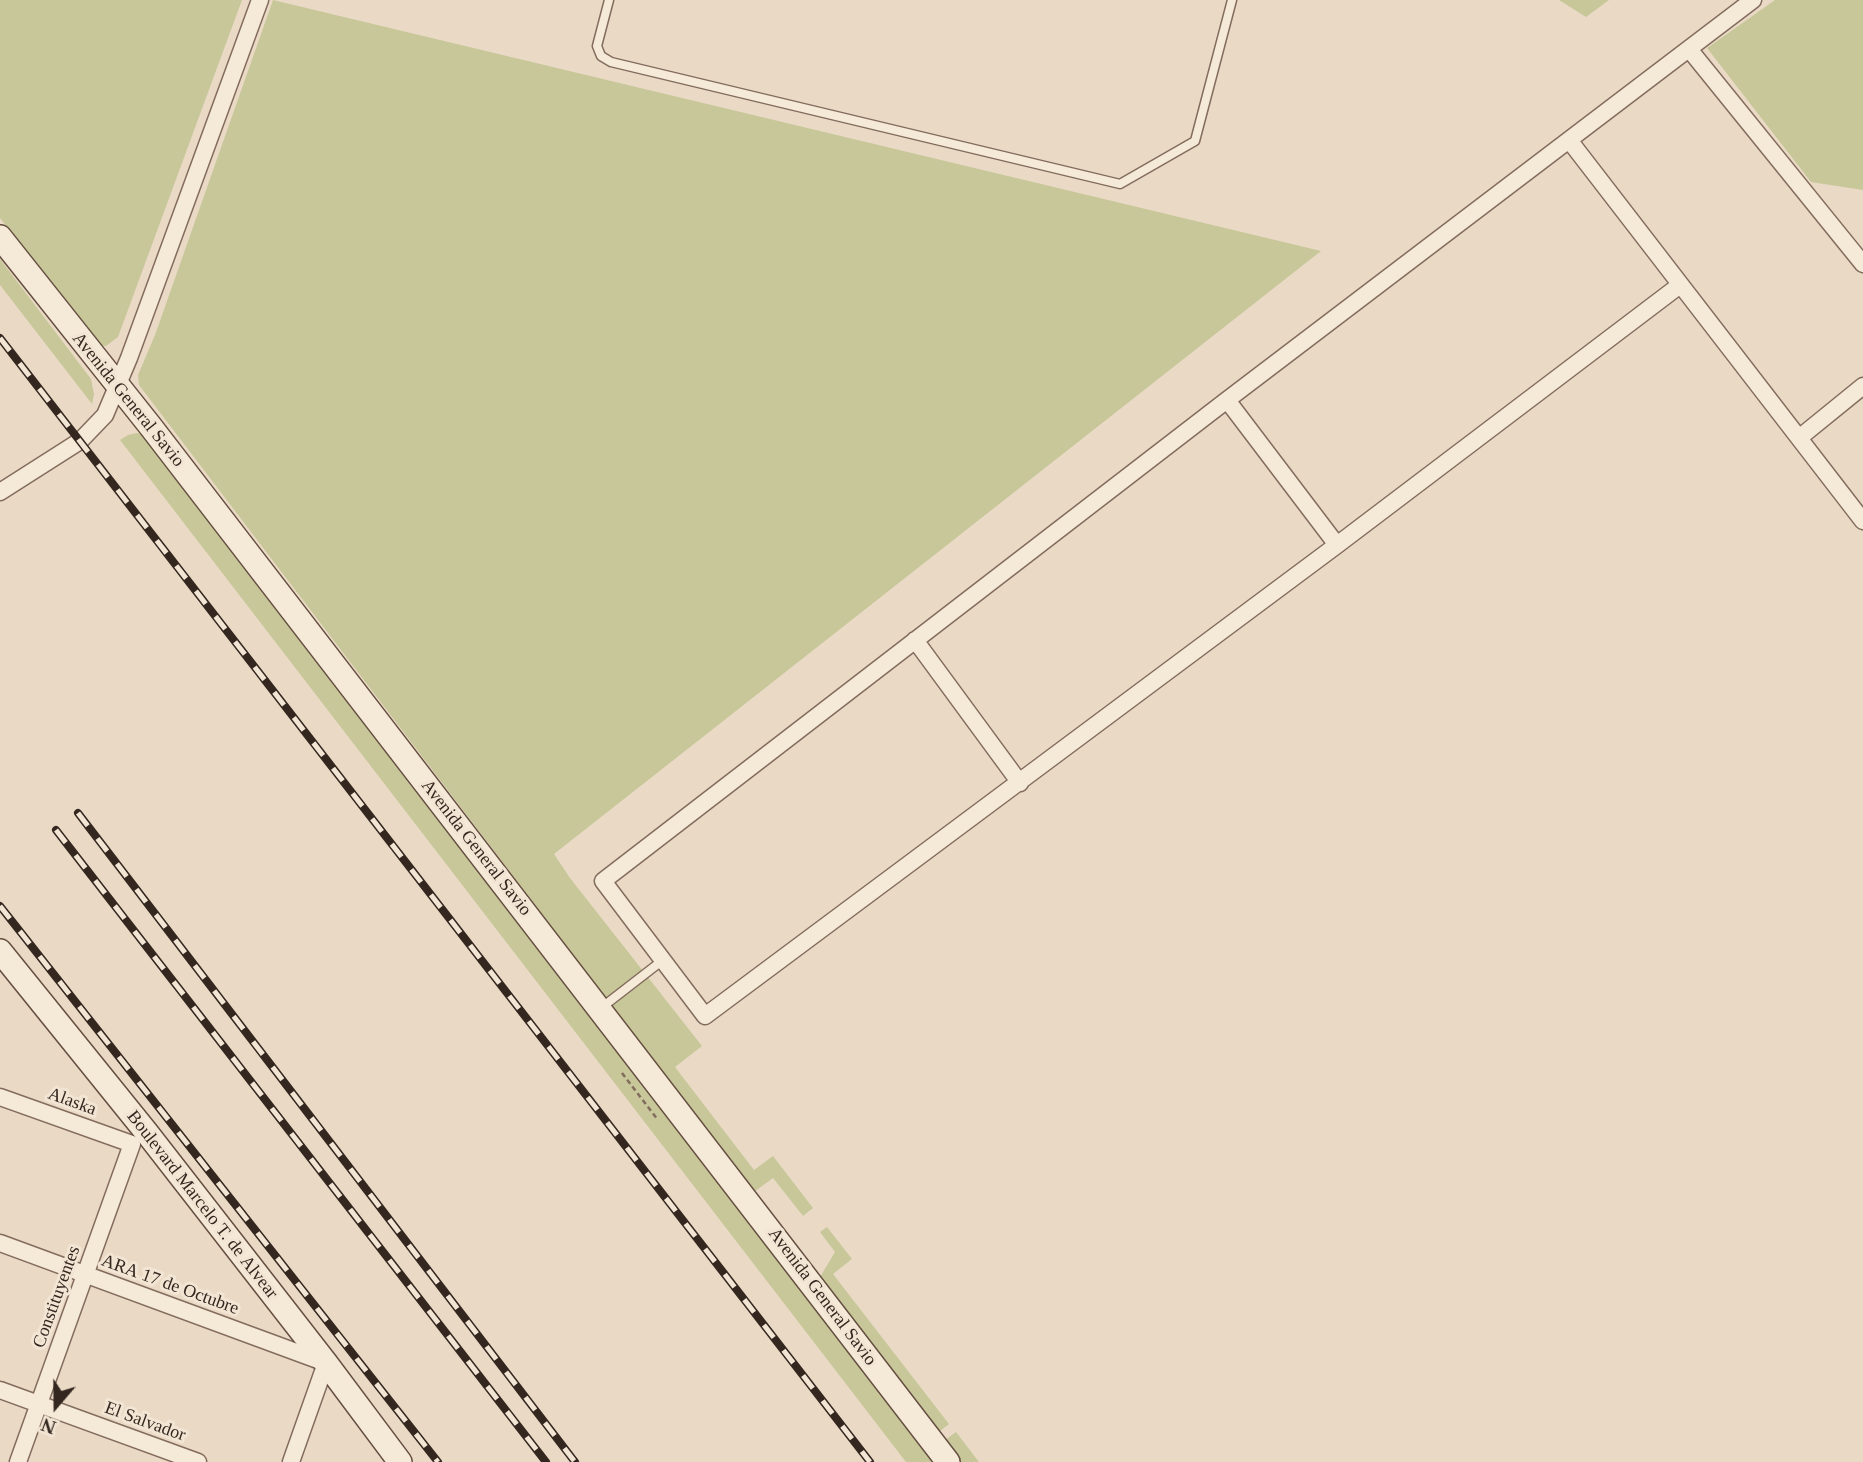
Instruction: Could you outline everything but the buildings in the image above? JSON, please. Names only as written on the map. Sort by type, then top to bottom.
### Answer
[{"type":"main road","name":"Avenida General Savio","points":[[0,237],[118,386],[948,1462]]},
{"type":"main road","name":"Boulevard Marcelo T. de Alvear","points":[[0,951],[139,1138],[326,1363],[400,1462]]},
{"type":"street","points":[[0,492],[70,447],[89,433],[105,415],[260,0]]},
{"type":"street","points":[[1680,285],[1338,545],[705,1016],[603,881],[1227,400],[1753,0]]},
{"type":"street","points":[[1689,49],[1863,264]]},
{"type":"street","points":[[1569,141],[1863,521]]},
{"type":"street","points":[[1799,438],[1863,386]]},
{"type":"street","points":[[1227,400],[1338,545]]},
{"type":"street","points":[[915,640],[1020,783]]},
{"type":"street","name":"Alaska","points":[[0,1097],[139,1138]]},
{"type":"street","name":"Constituyentes","points":[[18,1462],[139,1138]]},
{"type":"street","name":"ARA 17 de Octubre","points":[[0,1243],[326,1363]]},
{"type":"street","points":[[292,1462],[326,1363]]},
{"type":"street","name":"El Salvador","points":[[0,1391],[198,1462]]},
{"type":"lane","points":[[609,0],[597,46],[601,56],[611,62],[1120,184],[1195,141],[1232,0]]},
{"type":"lane","points":[[600,1009],[663,960]]},
{"type":"green space","points":[[0,0],[242,0],[118,337],[106,346],[99,345],[0,218]]},
{"type":"green space","points":[[273,0],[1321,251],[554,854],[702,1046],[675,1067],[754,1170],[773,1156],[813,1208],[803,1216],[773,1178],[754,1192],[139,385],[138,375],[155,335]]},
{"type":"green space","points":[[1559,0],[1609,0],[1586,17]]},
{"type":"green space","points":[[1775,0],[1863,0],[1863,190],[1811,182],[1707,48]]},
{"type":"green space","points":[[0,259],[91,379],[94,394],[92,404],[0,285]]},
{"type":"green space","points":[[137,433],[144,434],[935,1462],[906,1462],[120,440]]},
{"type":"green space","points":[[827,1227],[852,1259],[833,1274],[949,1424],[939,1432],[820,1277],[835,1252],[820,1232]]},
{"type":"green space","points":[[956,1432],[979,1462],[961,1462],[945,1440]]},
{"type":"railway","points":[[0,338],[870,1462]]},
{"type":"railway","points":[[78,813],[575,1462]]},
{"type":"railway","points":[[56,830],[546,1462]]},
{"type":"railway","points":[[0,906],[438,1462]]}]
